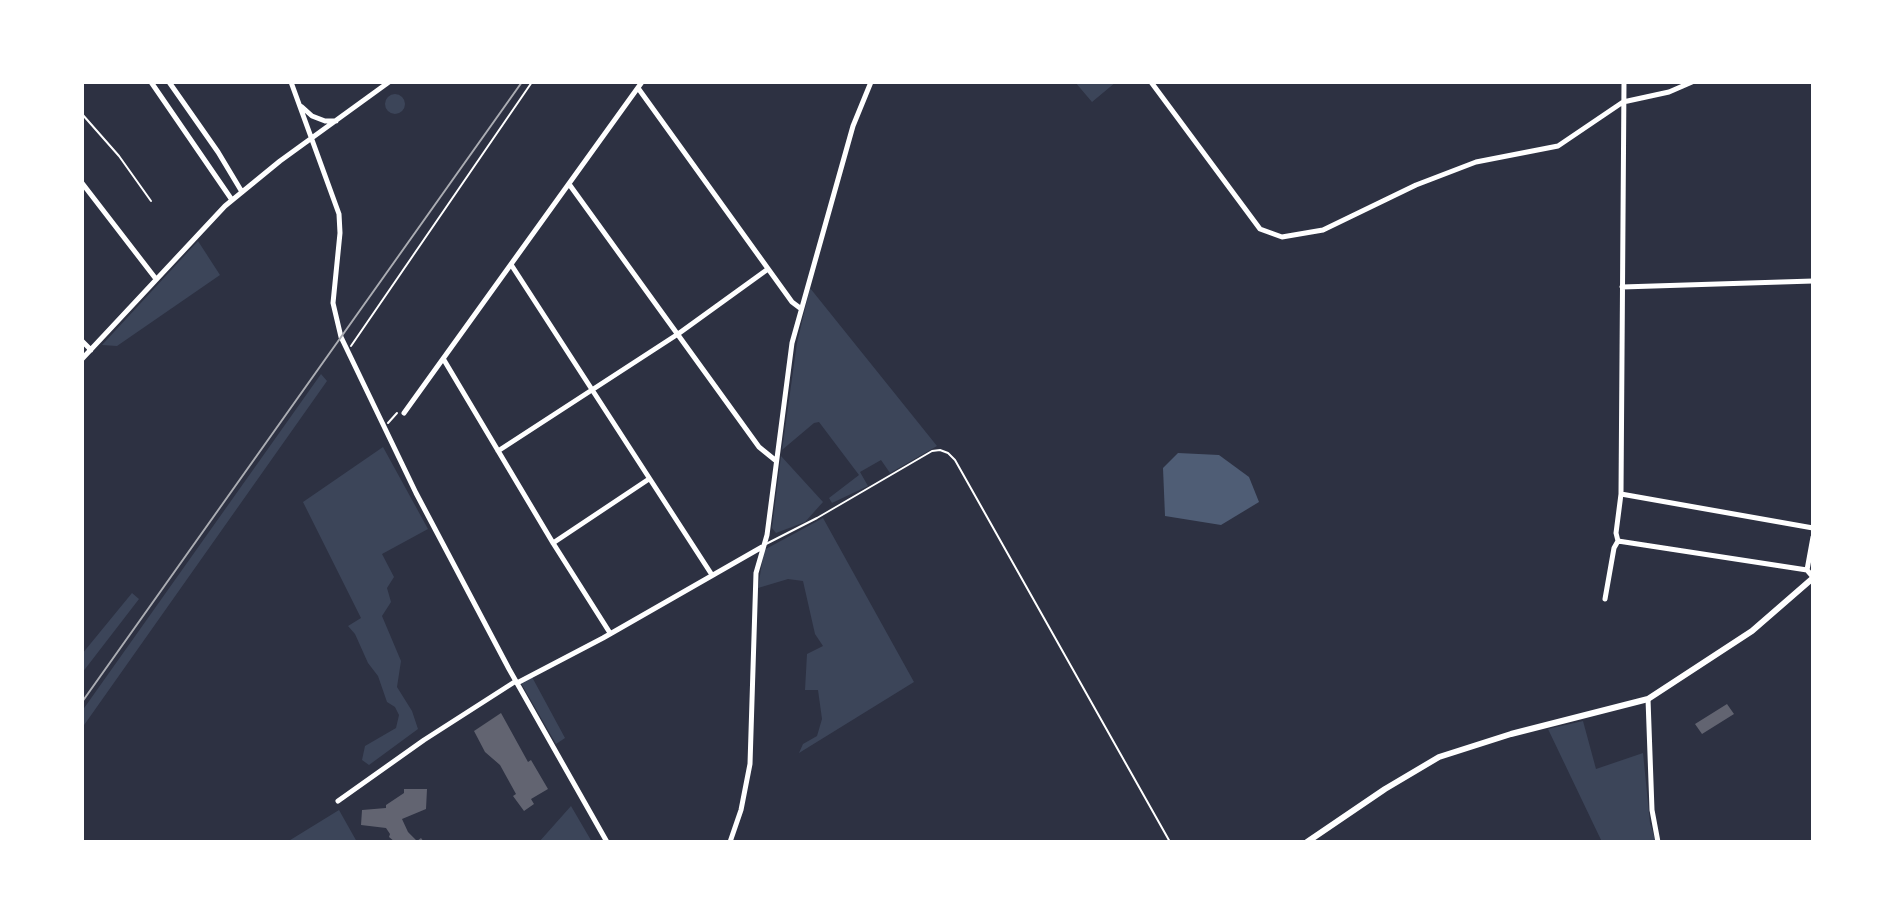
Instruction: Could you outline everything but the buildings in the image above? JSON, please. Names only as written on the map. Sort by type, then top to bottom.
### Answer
[{"type":"street","points":[[151,82],[232,200]]},
{"type":"street","points":[[169,82],[242,192]]},
{"type":"street","points":[[291,82],[339,214],[333,303],[336,322],[383,426],[516,682],[607,842]]},
{"type":"street","points":[[82,359],[232,200],[389,82]]},
{"type":"street","points":[[730,842],[741,810],[750,764],[756,573],[767,535],[792,343],[853,126],[871,82]]},
{"type":"street","points":[[1151,82],[1260,229],[1282,237],[1323,230],[1416,185],[1476,162],[1558,146],[1623,102],[1669,92],[1692,82]]},
{"type":"street","points":[[1605,599],[1618,541],[1616,533],[1621,494],[1624,82]]},
{"type":"street","points":[[404,413],[640,85],[768,269],[800,308]]},
{"type":"street","points":[[301,107],[312,116],[337,121]]},
{"type":"street","points":[[82,183],[156,279]]},
{"type":"street","points":[[569,184],[759,447],[775,460]]},
{"type":"street","points":[[512,266],[712,575]]},
{"type":"street","points":[[498,451],[678,334],[768,269]]},
{"type":"street","points":[[1622,287],[1813,281]]},
{"type":"street","points":[[82,341],[91,350]]},
{"type":"street","points":[[444,360],[610,633]]},
{"type":"street","points":[[553,543],[649,479]]},
{"type":"street","points":[[1621,494],[1813,528]]},
{"type":"street","points":[[1807,570],[1813,537]]},
{"type":"street","points":[[1307,842],[1439,757],[1511,734],[1648,699],[1752,631],[1813,577],[1807,570],[1618,541]]},
{"type":"street","points":[[338,801],[424,740],[516,682],[610,633],[762,546]]},
{"type":"street","points":[[1648,699],[1652,810],[1658,842]]},
{"type":"lane","points":[[762,546],[932,451],[948,453],[955,460],[1170,842]]},
{"type":"path","points":[[348,350],[532,82]]},
{"type":"path","points":[[82,114],[119,156],[151,201]]},
{"type":"path","points":[[383,426],[392,421],[398,411],[404,413]]},
{"type":"shaded area","points":[[1075,82],[1116,82],[1092,102]]},
{"type":"shaded area","points":[[395,94],[402,97],[405,104],[402,111],[395,114],[388,111],[385,104],[388,97]]},
{"type":"shaded area","points":[[198,241],[220,275],[117,346],[102,345]]},
{"type":"shaded area","points":[[810,288],[937,446],[890,473],[881,460],[860,472],[868,486],[832,503],[829,498],[859,475],[819,422],[782,450],[797,343]]},
{"type":"shaded area","points":[[321,374],[327,381],[82,728],[82,711]]},
{"type":"shaded area","points":[[383,447],[428,529],[382,554],[394,577],[387,588],[391,602],[382,616],[401,661],[397,687],[412,711],[418,729],[369,765],[362,760],[365,746],[396,728],[399,715],[395,707],[387,702],[378,676],[348,626],[361,618],[303,502]]},
{"type":"shaded area","points":[[1178,453],[1219,455],[1249,477],[1259,502],[1221,525],[1165,516],[1163,468]]},
{"type":"shaded area","points":[[781,456],[823,502],[805,522],[776,533],[772,528]]},
{"type":"shaded area","points":[[823,518],[914,682],[799,753],[803,744],[817,736],[822,719],[818,690],[805,690],[807,654],[823,646],[815,634],[803,581],[788,579],[758,588],[764,550]]},
{"type":"shaded area","points":[[132,593],[139,599],[82,673],[82,654]]},
{"type":"shaded area","points":[[532,677],[565,738],[556,744],[521,683]]},
{"type":"shaded area","points":[[1583,721],[1596,769],[1643,753],[1650,823],[1656,842],[1602,842],[1548,729]]},
{"type":"shaded area","points":[[571,806],[592,842],[539,842]]},
{"type":"shaded area","points":[[339,810],[357,842],[287,842]]},
{"type":"railway","points":[[82,702],[522,82]]}]
